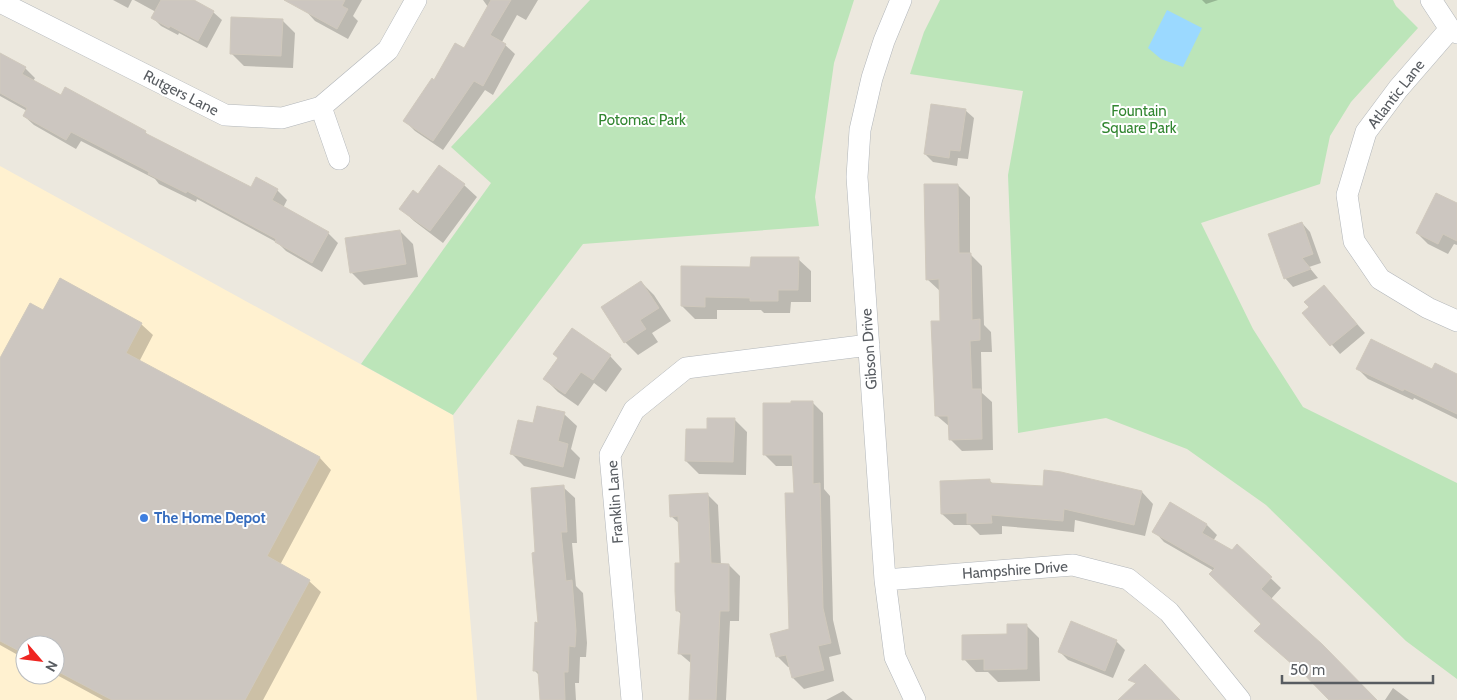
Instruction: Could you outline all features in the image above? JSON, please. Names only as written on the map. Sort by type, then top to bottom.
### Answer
[{"type":"street","name":"Rutgers Lane","points":[[0,2],[225,115],[282,118],[321,107],[388,50],[416,0]]},
{"type":"street","name":"Gibson Drive","points":[[901,0],[878,60],[860,130],[857,177],[885,580],[894,658],[915,700]]},
{"type":"street","points":[[1431,0],[1454,31]]},
{"type":"street","name":"Atlantic Lane","points":[[1454,31],[1398,89],[1366,132],[1347,195],[1354,241],[1380,280],[1428,308],[1457,321]]},
{"type":"street","points":[[321,107],[339,159]]},
{"type":"street","name":"Franklin Lane","points":[[632,700],[610,455],[634,410],[686,368],[869,345]]},
{"type":"street","name":"Hampshire Drive","points":[[885,580],[1073,565],[1128,579],[1169,612],[1240,700]]},
{"type":"shaded area","points":[[0,166],[453,415],[477,700],[0,700]]},
{"type":"green space","name":"Potomac Park","points":[[590,0],[854,0],[834,63],[815,197],[819,226],[583,244],[453,415],[361,364],[491,183],[451,147]]},
{"type":"green space","name":"Fountain Square Park","points":[[940,0],[1393,0],[1396,6],[1418,28],[1351,102],[1330,136],[1320,184],[1201,223],[1253,329],[1303,407],[1457,483],[1457,679],[1406,641],[1266,505],[1187,449],[1106,418],[1018,433],[1008,175],[1023,91],[910,74],[924,32]]},
{"type":"water","points":[[1167,10],[1202,28],[1183,67],[1161,59],[1148,48]]},
{"type":"building","points":[[161,0],[194,0],[214,11],[198,41],[151,18]]},
{"type":"building","points":[[284,0],[345,0],[342,6],[348,9],[337,29]]},
{"type":"building","points":[[491,0],[511,0],[490,35],[506,44],[483,86],[474,81],[433,141],[403,121],[432,78],[434,80],[455,43],[464,48]]},
{"type":"building","points":[[231,17],[283,19],[281,56],[230,54]]},
{"type":"building","points":[[0,53],[26,67],[22,74],[61,95],[65,87],[146,131],[145,133],[251,187],[256,177],[278,189],[272,200],[329,232],[312,263],[275,242],[276,239],[187,191],[186,193],[148,174],[149,172],[71,132],[66,140],[23,116],[27,108],[0,93]]},
{"type":"building","points":[[931,104],[966,109],[960,151],[950,150],[949,158],[924,154]]},
{"type":"building","points":[[439,165],[465,184],[430,231],[399,209],[413,190],[418,194]]},
{"type":"building","points":[[924,184],[958,184],[959,253],[971,253],[972,320],[980,319],[980,340],[970,341],[972,389],[981,389],[982,439],[949,440],[948,416],[935,416],[931,321],[940,321],[939,279],[926,280]]},
{"type":"building","points":[[1436,193],[1457,203],[1457,241],[1443,234],[1438,244],[1416,233]]},
{"type":"building","points":[[1302,222],[1313,254],[1302,258],[1311,269],[1284,279],[1268,234]]},
{"type":"building","points":[[400,230],[406,264],[350,273],[345,238]]},
{"type":"building","points":[[751,257],[799,257],[798,290],[778,290],[778,301],[750,301],[750,298],[705,297],[705,307],[681,306],[681,266],[750,267]]},
{"type":"building","name":"The Home Depot","points":[[60,278],[142,323],[126,353],[320,457],[267,556],[310,580],[245,700],[112,700],[65,675],[65,635],[15,635],[15,649],[0,641],[0,358],[30,303],[43,310]]},
{"type":"building","points":[[641,281],[659,308],[640,320],[646,329],[624,343],[601,307]]},
{"type":"building","points":[[1324,285],[1357,324],[1330,346],[1302,313],[1309,307],[1304,302]]},
{"type":"building","points":[[572,328],[611,355],[593,380],[581,372],[565,394],[543,379],[558,358],[553,354]]},
{"type":"building","points":[[1371,339],[1432,369],[1435,363],[1457,374],[1457,414],[1356,369]]},
{"type":"building","points":[[791,401],[813,401],[813,484],[820,483],[823,608],[831,643],[818,646],[824,670],[792,678],[786,655],[776,657],[770,634],[789,629],[785,493],[794,493],[792,455],[763,455],[763,403],[791,403]]},
{"type":"building","points":[[537,406],[565,412],[558,441],[568,444],[563,467],[510,454],[518,420],[533,423]]},
{"type":"building","points":[[707,418],[735,418],[733,462],[685,461],[686,429],[707,429]]},
{"type":"building","points":[[1044,470],[1061,472],[1142,491],[1134,525],[1064,509],[1063,521],[991,515],[992,523],[967,524],[967,513],[941,514],[940,481],[990,479],[990,483],[1043,486]]},
{"type":"building","points":[[564,485],[567,532],[561,532],[566,581],[572,580],[576,631],[575,647],[569,646],[568,672],[564,672],[565,700],[540,700],[538,671],[533,671],[535,622],[538,623],[532,553],[535,552],[531,488]]},
{"type":"building","points":[[708,493],[711,563],[729,564],[729,611],[720,611],[716,700],[689,700],[691,654],[678,654],[681,611],[676,611],[675,563],[680,563],[678,516],[670,517],[669,495]]},
{"type":"building","points":[[1170,502],[1207,524],[1202,533],[1232,550],[1237,544],[1272,577],[1261,589],[1322,644],[1377,700],[1329,700],[1294,664],[1254,631],[1261,624],[1209,574],[1215,568],[1152,532]]},
{"type":"building","points":[[1071,621],[1117,640],[1105,671],[1058,652]]},
{"type":"building","points":[[1007,624],[1027,624],[1027,669],[984,670],[984,659],[962,660],[962,635],[1007,634]]},
{"type":"building","points":[[1145,664],[1180,700],[1118,700],[1136,683],[1128,680]]},
{"type":"place","name":"The Home Depot","points":[[144,518]]}]
